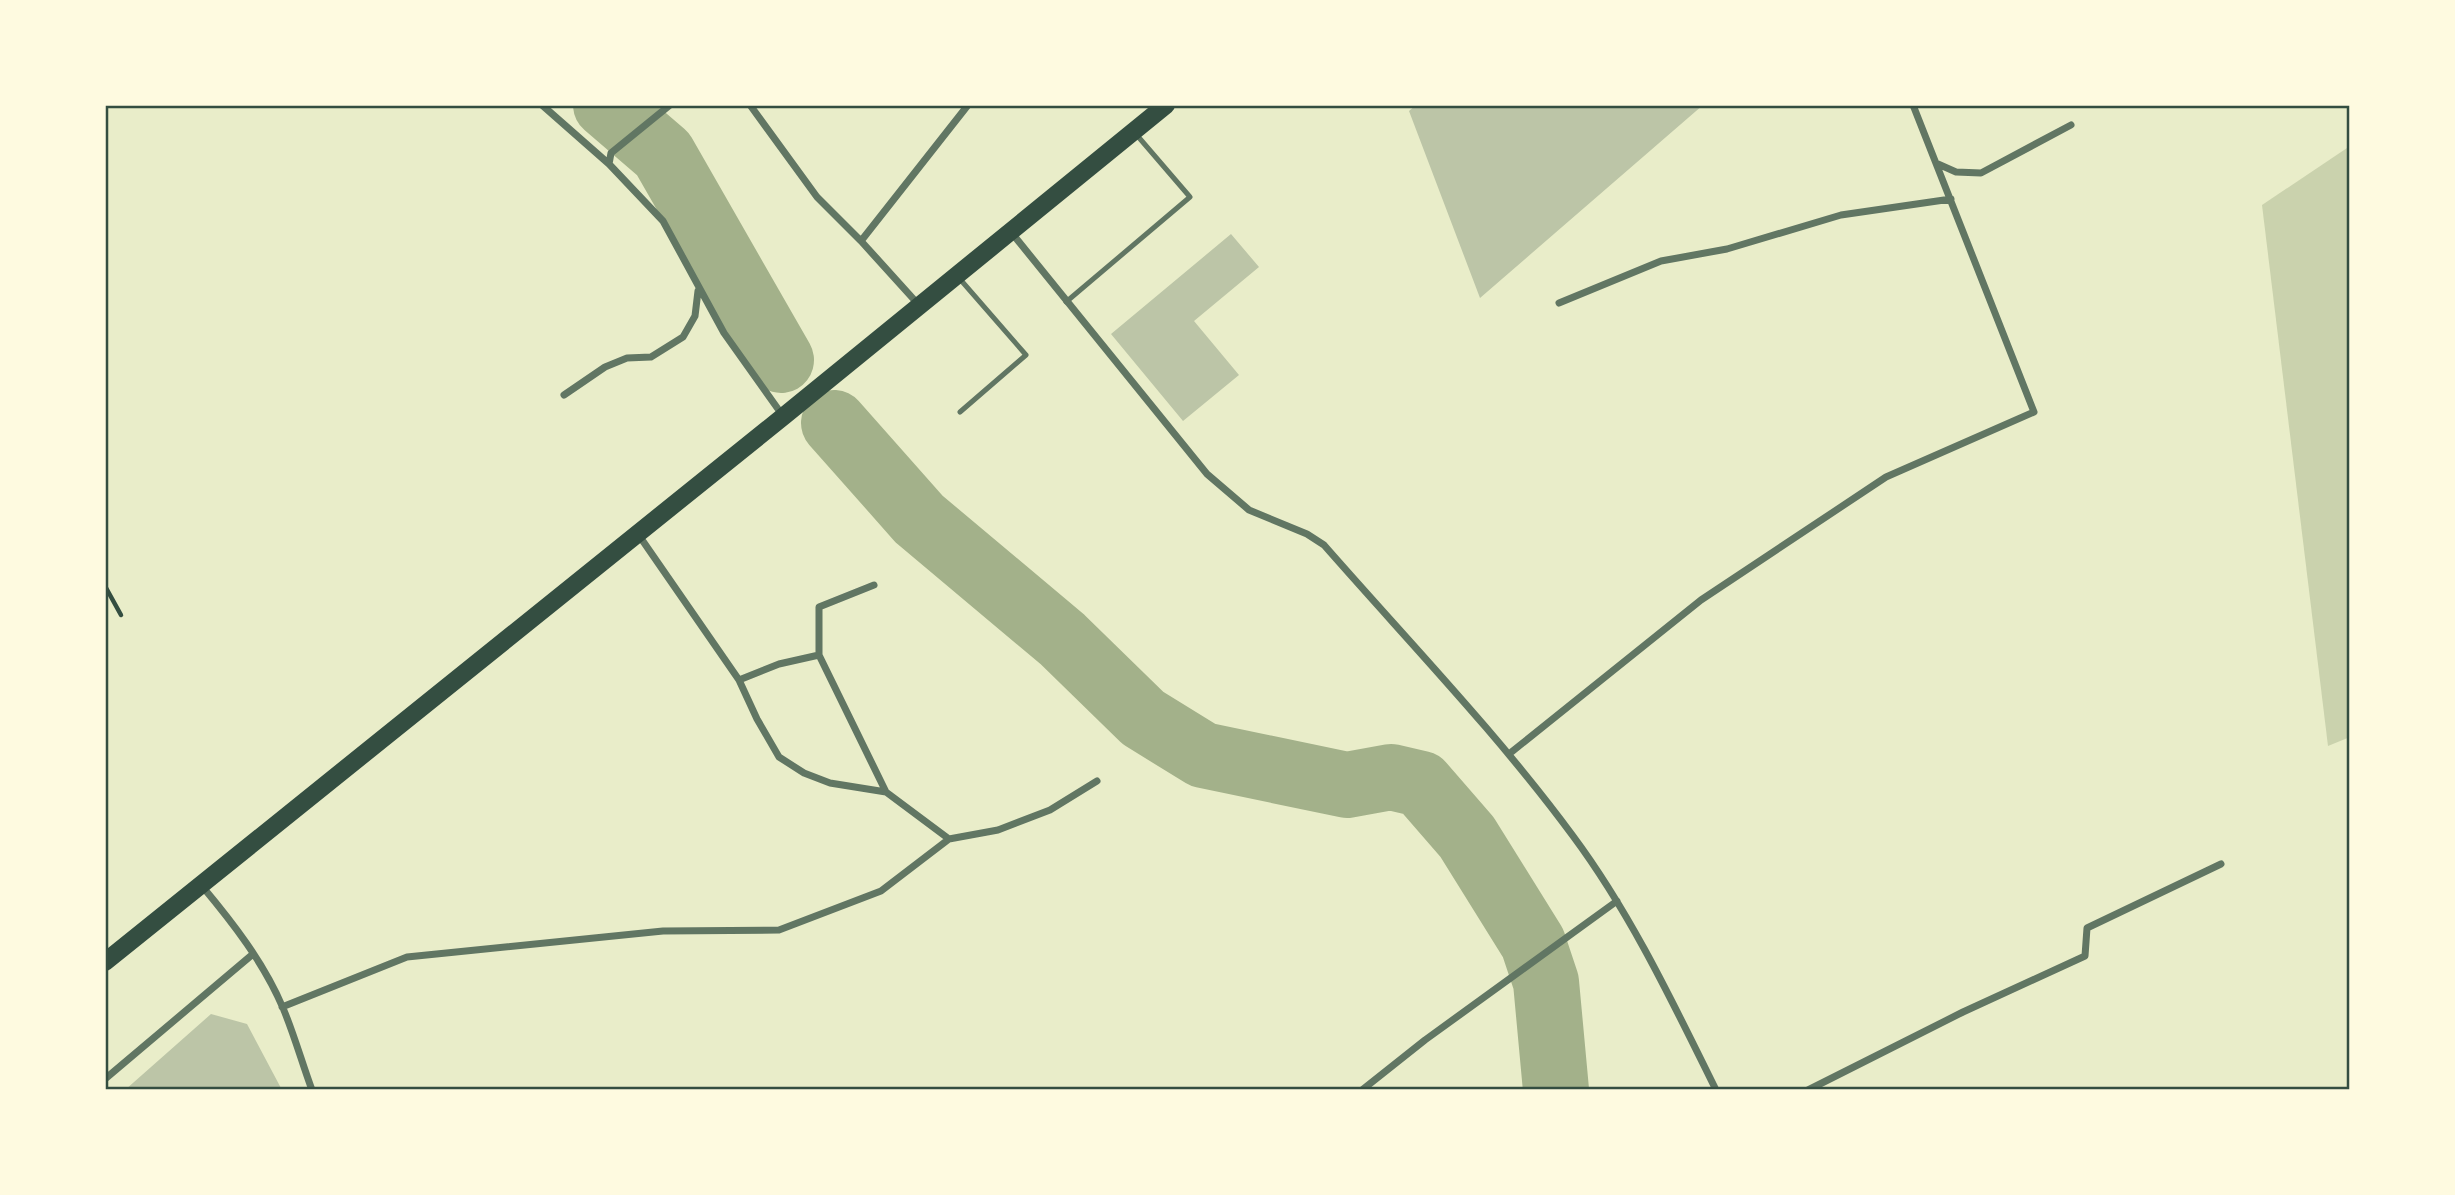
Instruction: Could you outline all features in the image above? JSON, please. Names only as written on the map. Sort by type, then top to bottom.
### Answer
[{"type":"main road","points":[[107,957],[201,885],[638,534],[1166,105]]},
{"type":"street","points":[[542,105],[609,164],[663,220],[698,290],[724,333],[784,416]]},
{"type":"street","points":[[609,164],[611,153],[670,105]]},
{"type":"street","points":[[750,105],[817,197],[919,306]]},
{"type":"street","points":[[861,241],[968,105]]},
{"type":"street","points":[[1509,754],[1701,600],[1886,477],[2034,412],[1913,105]]},
{"type":"street","points":[[1937,163],[1956,172],[1982,173],[2071,125]]},
{"type":"street","points":[[1559,303],[1661,261],[1727,249],[1841,215],[1951,199]]},
{"type":"street","points":[[1010,232],[1207,474],[1249,510],[1307,534],[1324,545],[1509,754],[1574,837],[1617,901],[1660,976],[1716,1090]]},
{"type":"street","points":[[564,395],[605,367],[627,358],[651,358],[683,337],[695,316],[698,290]]},
{"type":"street","points":[[638,534],[739,680],[779,757],[804,773],[830,783],[886,793],[949,839]]},
{"type":"street","points":[[874,585],[819,607],[819,655],[886,793]]},
{"type":"street","points":[[739,680],[779,664],[819,655]]},
{"type":"street","points":[[282,1007],[407,957],[663,931],[779,930],[881,891],[949,839],[998,830],[1050,810],[1097,781]]},
{"type":"street","points":[[1808,1090],[1963,1012],[2085,956],[2087,928],[2221,864]]},
{"type":"street","points":[[201,885],[229,918],[253,954],[282,1007],[312,1090]]},
{"type":"street","points":[[1362,1090],[1425,1040],[1617,901]]},
{"type":"street","points":[[105,1079],[253,954]]},
{"type":"lane","points":[[1066,302],[1190,197],[1133,131]]},
{"type":"lane","points":[[957,275],[1026,355],[960,412]]},
{"type":"path","points":[[105,586],[121,615]]},
{"type":"green space","points":[[2350,146],[2350,737],[2328,746],[2262,205]]},
{"type":"building","points":[[1416,105],[1703,105],[1480,298],[1409,111]]},
{"type":"building","points":[[1231,234],[1259,267],[1194,321],[1239,375],[1183,421],[1111,334]]},
{"type":"building","points":[[211,1014],[247,1024],[282,1090],[125,1090]]},
{"type":"waterway","points":[[606,105],[663,154],[781,360]]},
{"type":"waterway","points":[[834,423],[919,519],[1062,639],[1143,718],[1203,755],[1347,785],[1391,777],[1421,784],[1467,837],[1533,943],[1546,982],[1556,1090]]}]
